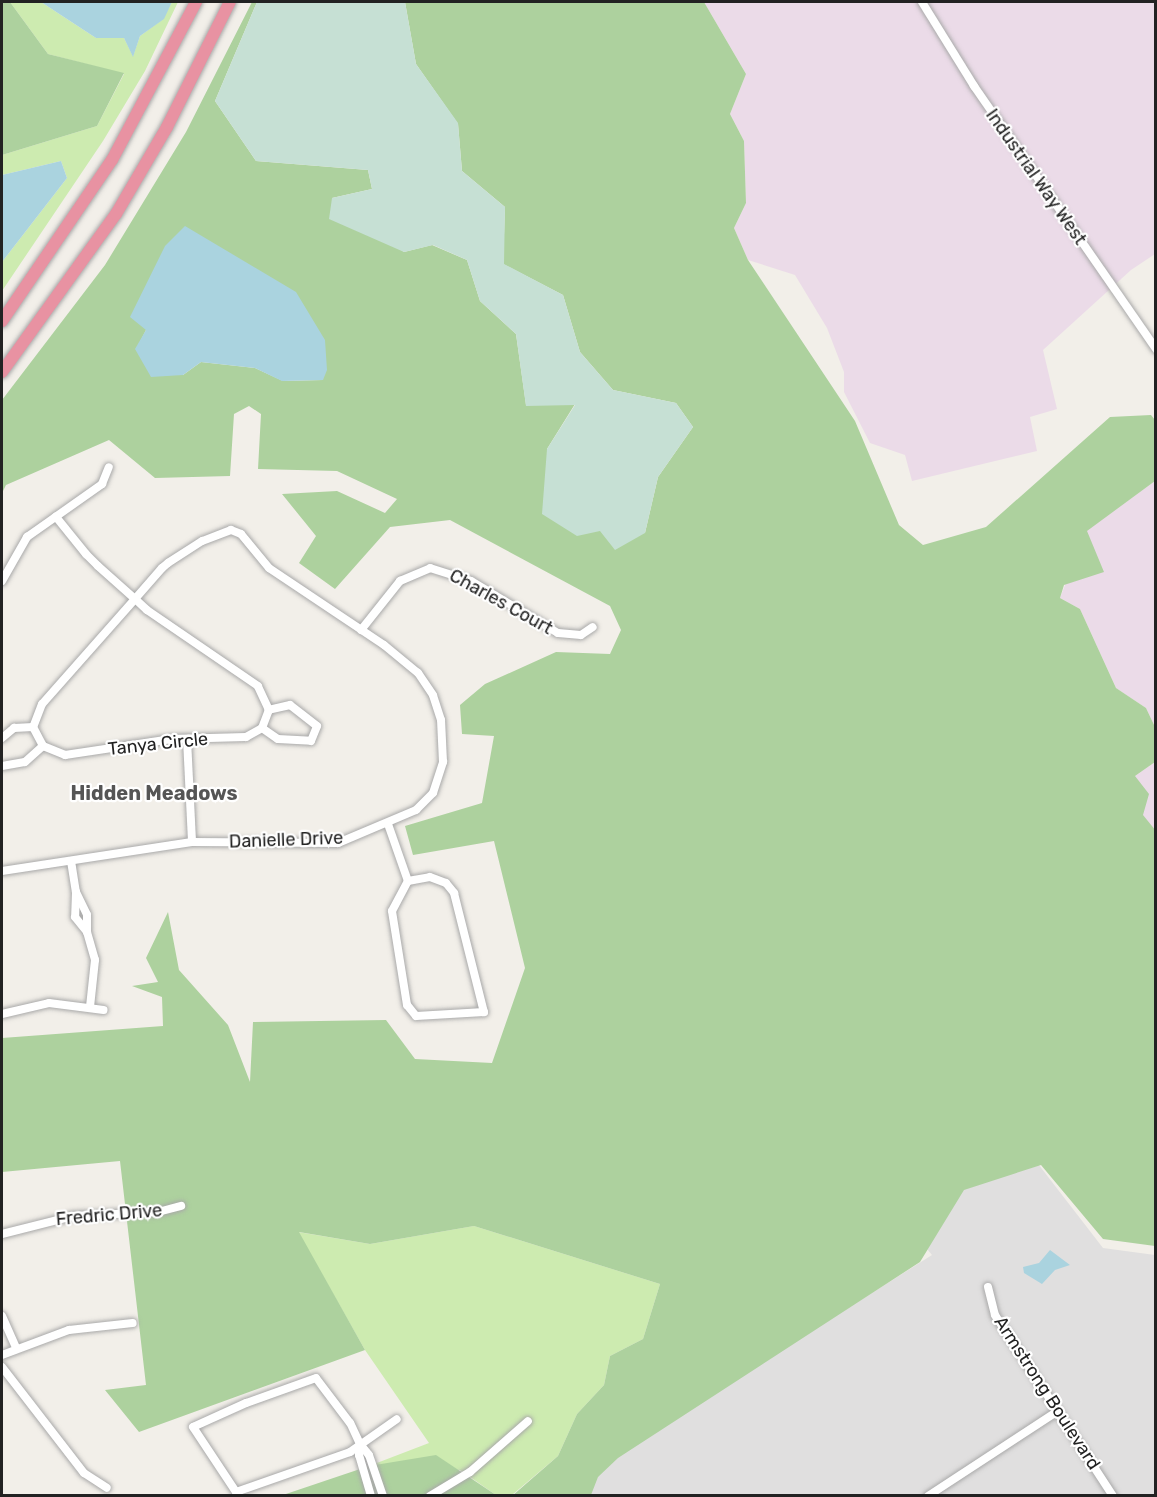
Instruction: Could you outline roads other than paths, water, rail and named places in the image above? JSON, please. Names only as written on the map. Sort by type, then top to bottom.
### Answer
[{"type":"highway","points":[[2,321],[107,169],[196,2]]},
{"type":"highway","points":[[2,372],[116,214],[182,100],[230,2]]},
{"type":"street","name":"Industrial Way West","points":[[922,2],[974,86],[1155,349]]},
{"type":"street","points":[[2,581],[22,543],[102,484],[109,466]]},
{"type":"street","points":[[56,517],[86,554],[135,599],[169,627],[258,686],[269,710],[262,728],[278,739],[311,741],[316,726],[290,705],[269,710]]},
{"type":"street","name":"Danielle Drive","points":[[2,871],[192,842],[338,843],[388,824],[416,810],[433,793],[443,762],[444,732],[436,703],[418,673],[361,630],[269,568],[242,534],[231,530],[181,553],[135,599]]},
{"type":"street","name":"Charles Court","points":[[361,630],[400,581],[430,568],[471,581],[558,633],[581,635],[593,627]]},
{"type":"street","points":[[2,766],[26,762],[43,746],[33,727],[42,704],[135,599]]},
{"type":"street","points":[[2,738],[14,728],[33,727]]},
{"type":"street","name":"Tanya Circle","points":[[43,746],[65,755],[187,739],[246,737],[262,728]]},
{"type":"street","points":[[187,739],[192,842]]},
{"type":"street","points":[[388,824],[408,881],[392,911],[407,1005],[416,1016],[458,1016],[484,1012],[454,893],[446,883],[430,877],[408,881]]},
{"type":"street","points":[[71,861],[76,892],[75,917],[87,932],[96,970],[90,1007]]},
{"type":"street","points":[[2,1014],[50,1003],[104,1010]]},
{"type":"street","name":"Fredric Drive","points":[[2,1234],[73,1216],[158,1212],[181,1206]]},
{"type":"street","name":"Armstrong Boulevard","points":[[988,1287],[995,1315],[1113,1496]]},
{"type":"street","points":[[2,1316],[16,1347]]},
{"type":"street","points":[[2,1355],[16,1347],[69,1330],[133,1323]]},
{"type":"street","points":[[2,1366],[84,1473],[107,1488]]},
{"type":"street","points":[[383,1496],[369,1455],[360,1444],[350,1423],[316,1377],[246,1403],[193,1427],[234,1492],[350,1452],[360,1444],[397,1419]]},
{"type":"street","points":[[928,1496],[1058,1410]]},
{"type":"street","points":[[430,1496],[470,1472],[528,1421]]},
{"type":"street","points":[[360,1444],[359,1455],[371,1496]]},
{"type":"water","points":[[41,2],[172,2],[164,19],[140,36],[133,57],[124,38],[96,38]]},
{"type":"water","points":[[61,161],[67,178],[2,262],[2,175]]},
{"type":"water","points":[[185,226],[296,292],[325,340],[327,370],[323,380],[282,381],[255,368],[201,362],[183,375],[151,377],[135,349],[146,330],[130,317],[165,246]]},
{"type":"water","points":[[1050,1250],[1070,1265],[1055,1270],[1042,1284],[1024,1273],[1023,1267],[1039,1263]]},
{"type":"district","name":"Hidden Meadows","points":[[154,793]]}]
